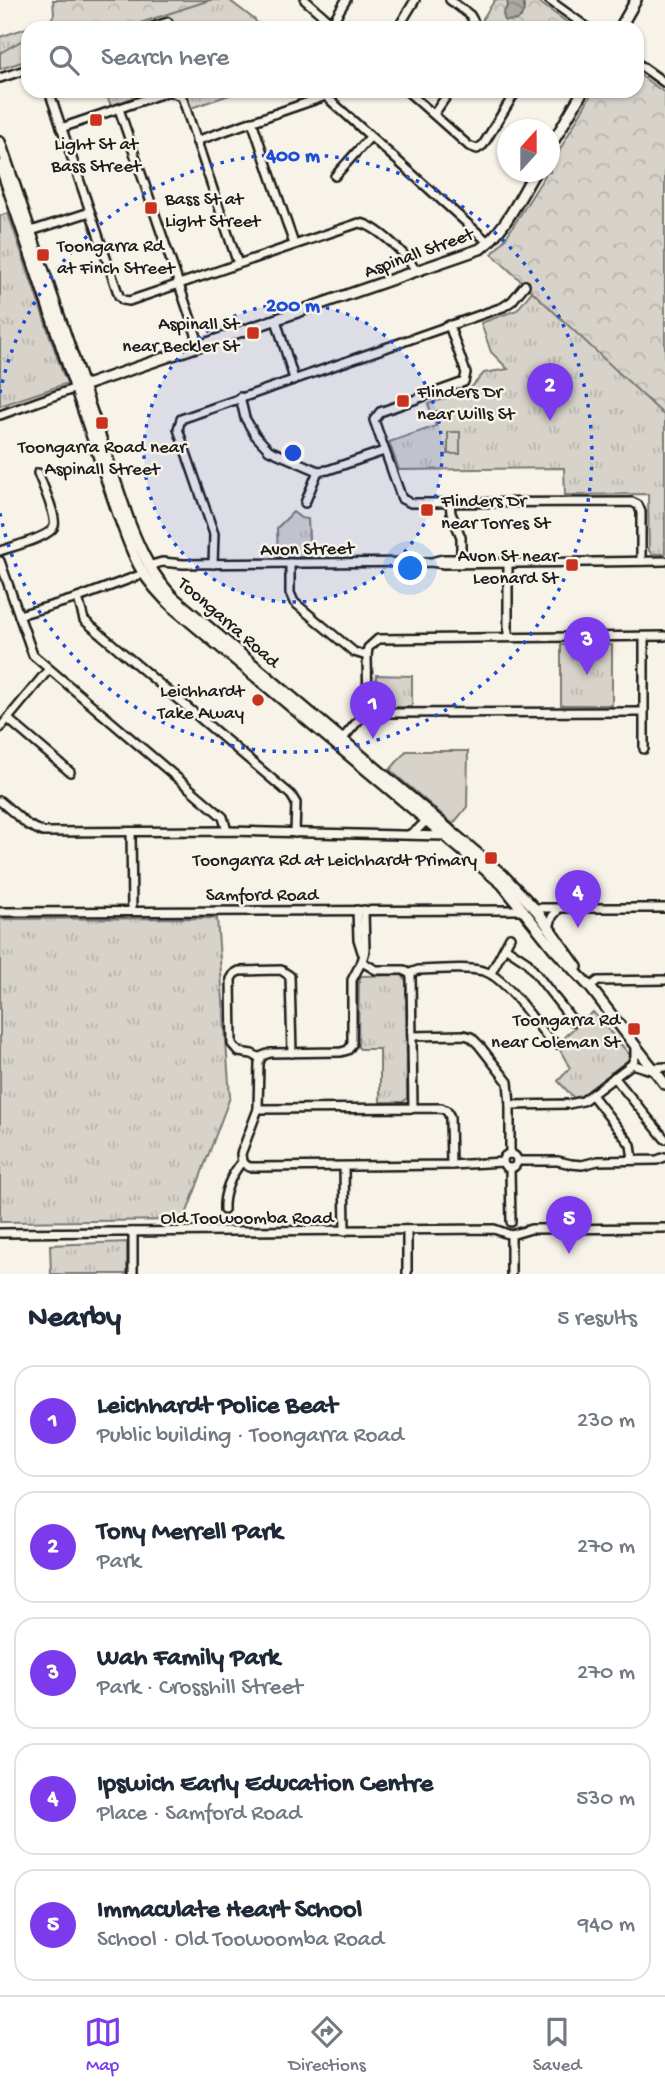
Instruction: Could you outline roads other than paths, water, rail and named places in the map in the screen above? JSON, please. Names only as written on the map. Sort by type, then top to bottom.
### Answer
[{"type":"main road","points":[[624,21],[636,0]]},
{"type":"main road","points":[[560,130],[579,98]]},
{"type":"main road","name":"Toongarra Road","points":[[0,142],[80,387]]},
{"type":"main road","name":"Toongarra Road","points":[[0,165],[148,572],[173,597],[532,910],[561,957],[587,984],[635,1046],[659,1069],[663,1082]]},
{"type":"main road","name":"Aspinall Street","points":[[80,387],[470,254],[489,243],[502,228],[529,182]]},
{"type":"main road","name":"Toongarra Road","points":[[430,821],[503,875],[549,928],[587,984]]},
{"type":"street","points":[[305,0],[328,21]]},
{"type":"street","points":[[336,21],[346,0]]},
{"type":"street","points":[[402,21],[415,0]]},
{"type":"street","points":[[450,0],[470,15],[473,21]]},
{"type":"street","points":[[549,0],[578,21]]},
{"type":"street","points":[[644,68],[665,83]]},
{"type":"street","points":[[0,78],[21,71]]},
{"type":"street","points":[[51,98],[119,296],[123,300],[129,301],[363,223],[372,227],[412,262],[416,272]]},
{"type":"street","points":[[61,128],[151,98]]},
{"type":"street","points":[[182,98],[237,264]]},
{"type":"street","points":[[196,141],[312,98]]},
{"type":"street","points":[[327,98],[489,243]]},
{"type":"street","points":[[415,98],[469,146],[477,149],[483,145],[512,98]]},
{"type":"street","points":[[434,114],[445,98]]},
{"type":"street","points":[[119,109],[200,346]]},
{"type":"street","points":[[252,121],[294,244]]},
{"type":"street","points":[[335,176],[370,136]]},
{"type":"street","points":[[31,232],[90,212]]},
{"type":"street","points":[[213,564],[214,534],[178,429],[178,422],[184,416],[503,307],[526,285]]},
{"type":"street","points":[[276,320],[294,379]]},
{"type":"street","points":[[449,325],[466,373],[466,381],[376,415],[374,422],[403,501],[632,502],[638,505],[641,512],[641,561]]},
{"type":"street","name":"Aspinall Street","points":[[0,415],[80,387]]},
{"type":"street","points":[[240,397],[245,418],[269,450],[318,471],[384,451]]},
{"type":"street","points":[[305,503],[318,471]]},
{"type":"street","points":[[0,551],[48,534],[54,527],[54,519],[38,473]]},
{"type":"street","points":[[450,503],[451,513],[461,537],[461,562]]},
{"type":"street","points":[[0,561],[33,655],[223,817],[227,831]]},
{"type":"street","name":"Avon Street","points":[[19,615],[78,598],[148,572],[162,562],[290,564],[665,561]]},
{"type":"street","points":[[508,562],[508,637]]},
{"type":"street","points":[[290,564],[290,593],[294,602],[354,652],[367,656]]},
{"type":"street","points":[[78,598],[84,620],[291,795],[296,803],[295,833]]},
{"type":"street","points":[[644,636],[644,749]]},
{"type":"street","points":[[340,742],[366,710],[368,648],[378,639],[665,636]]},
{"type":"street","points":[[0,728],[49,669]]},
{"type":"street","points":[[366,710],[378,713],[643,712]]},
{"type":"street","points":[[8,719],[70,772]]},
{"type":"street","points":[[0,801],[28,825],[43,832],[227,831],[446,836]]},
{"type":"street","points":[[409,834],[430,821]]},
{"type":"street","points":[[419,836],[430,821]]},
{"type":"street","points":[[131,832],[132,911]]},
{"type":"street","points":[[499,910],[510,893]]},
{"type":"street","name":"Samford Road","points":[[0,912],[665,908]]},
{"type":"street","points":[[260,1058],[268,1053],[341,1052],[349,1048],[352,1042],[352,980],[363,959],[365,938],[360,909]]},
{"type":"street","name":"Samford Road","points":[[532,910],[557,912],[570,909]]},
{"type":"street","points":[[549,928],[552,917],[557,912]]},
{"type":"street","points":[[491,973],[510,937]]},
{"type":"street","points":[[505,947],[526,961],[573,1021]]},
{"type":"street","points":[[363,959],[376,970],[404,970],[412,979],[413,1108]]},
{"type":"street","points":[[260,1058],[239,1052],[232,1044],[231,979],[239,971],[281,970],[289,974],[292,1053]]},
{"type":"street","points":[[410,974],[418,970],[480,970],[491,973],[503,982],[541,1030],[556,1044]]},
{"type":"street","points":[[587,984],[598,981],[665,980]]},
{"type":"street","points":[[412,1036],[456,1035],[474,1039],[509,1086],[510,1154]]},
{"type":"street","points":[[510,1104],[569,1104],[583,1101],[632,1064],[635,1046]]},
{"type":"street","points":[[260,1058],[258,1109],[241,1154],[243,1162],[251,1167],[503,1162]]},
{"type":"street","points":[[632,1064],[651,1072],[659,1069]]},
{"type":"street","points":[[614,1077],[665,1139]]},
{"type":"street","points":[[592,1096],[631,1145],[633,1160]]},
{"type":"street","points":[[258,1109],[439,1108],[449,1113],[451,1165]]},
{"type":"street","points":[[510,1169],[504,1166],[505,1155],[516,1157],[517,1161]]},
{"type":"street","points":[[517,1161],[558,1161],[574,1165],[598,1160],[656,1160],[665,1157]]},
{"type":"street","points":[[510,1169],[517,1161]]},
{"type":"street","points":[[224,1210],[223,1202],[233,1174],[243,1162]]},
{"type":"street","points":[[344,1167],[345,1231]]},
{"type":"street","points":[[510,1169],[511,1274]]},
{"type":"street","points":[[511,1229],[665,1228]]},
{"type":"street","name":"Old Toowoomba Road","points":[[0,1233],[511,1229]]},
{"type":"street","points":[[407,1231],[407,1274]]},
{"type":"street","points":[[132,1232],[133,1274]]},
{"type":"water","points":[[507,0],[522,0],[524,11],[517,20],[505,21],[503,14],[508,5]]},
{"type":"place","name":"Light St at Bass Street","points":[[96,120]]},
{"type":"place","name":"Bass St at Light Street","points":[[151,208]]},
{"type":"place","name":"Toongarra Rd at Finch Street","points":[[43,255]]},
{"type":"place","name":"Aspinall St near Beckler St","points":[[253,333]]},
{"type":"place","name":"Flinders Dr near Wills St","points":[[403,401]]},
{"type":"place","name":"Tony Merrell Park","points":[[550,421]]},
{"type":"place","name":"Toongarra Road near Aspinall Street","points":[[102,423]]},
{"type":"place","name":"Flinders Dr near Torres St","points":[[427,510]]},
{"type":"place","name":"Avon St near Leonard St","points":[[572,565]]},
{"type":"place","name":"Wah Family Park","points":[[587,675]]},
{"type":"place","name":"Leichhardt Take Away","points":[[258,700]]},
{"type":"place","name":"Leichhardt Police Beat","points":[[373,739]]},
{"type":"place","name":"Toongarra Rd at Leichhardt Primary","points":[[491,858]]},
{"type":"place","name":"Ipswich Early Education Centre","points":[[578,928]]},
{"type":"place","name":"Toongarra Rd near Coleman St","points":[[634,1029]]},
{"type":"place","name":"Immaculate Heart School","points":[[569,1254]]}]
